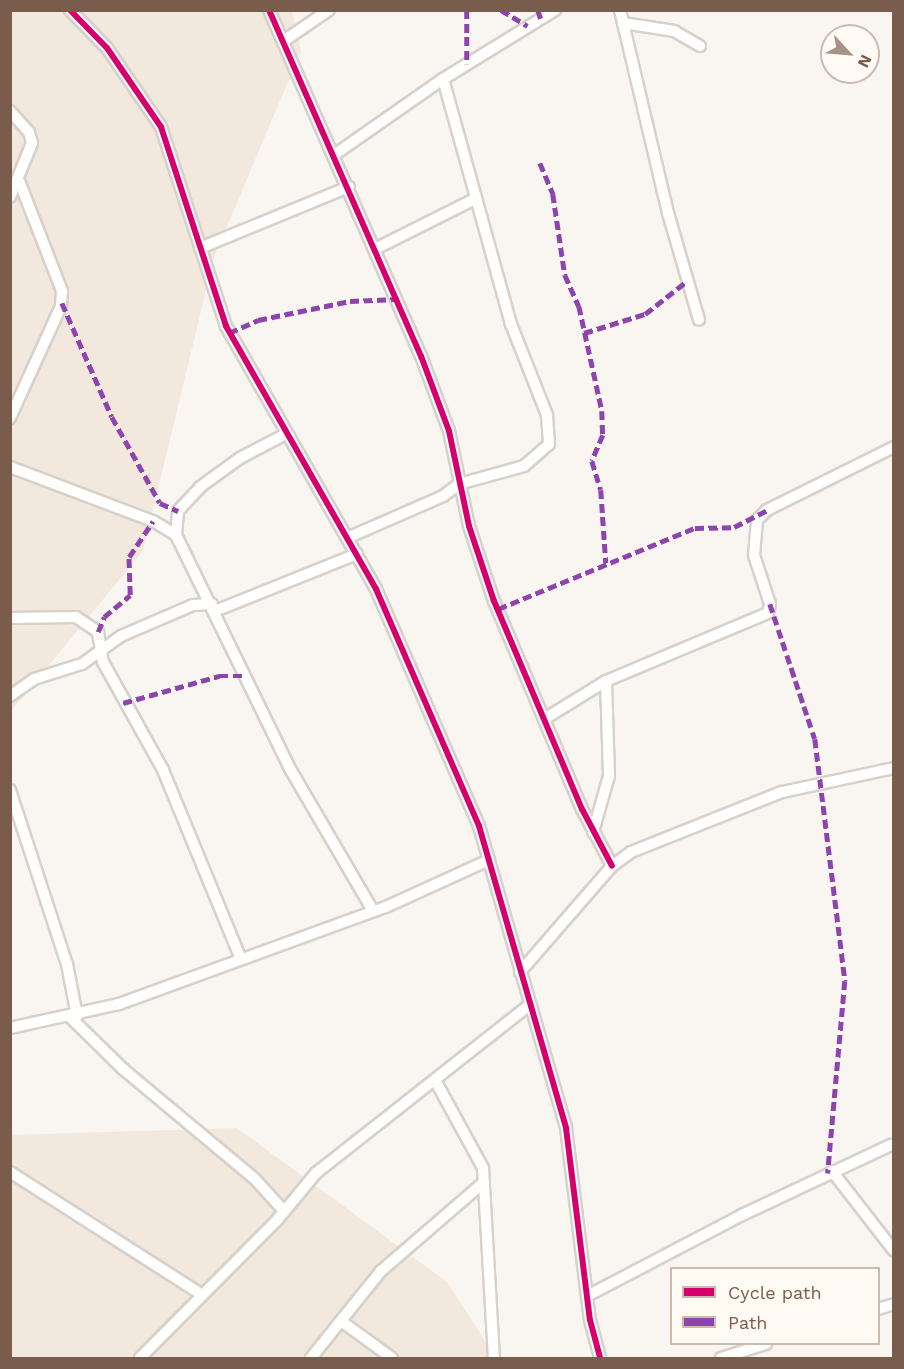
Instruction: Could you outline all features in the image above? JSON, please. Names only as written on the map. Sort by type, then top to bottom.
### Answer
[{"type":"street","points":[[70,10],[106,48],[161,127],[226,326],[357,554],[456,768],[489,860],[528,1006],[572,1153],[587,1296],[600,1359]]},
{"type":"street","points":[[269,10],[285,40],[377,248],[449,431],[459,484],[494,601],[593,832],[612,866]]},
{"type":"street","points":[[285,40],[329,10]]},
{"type":"street","points":[[334,155],[443,79],[555,10]]},
{"type":"street","points":[[620,10],[668,213],[699,320]]},
{"type":"street","points":[[623,23],[674,31],[700,46]]},
{"type":"street","points":[[347,538],[434,500],[459,484],[524,466],[541,454],[549,436],[547,415],[512,324],[443,79]]},
{"type":"street","points":[[10,111],[29,132],[32,143],[20,183],[10,197]]},
{"type":"street","points":[[11,414],[61,306],[62,291],[20,183]]},
{"type":"street","points":[[200,248],[349,187]]},
{"type":"street","points":[[377,248],[475,199]]},
{"type":"street","points":[[176,535],[178,511],[200,487],[240,458],[286,434]]},
{"type":"street","points":[[546,718],[606,681],[768,613],[771,604],[754,555],[758,520],[767,510],[894,447]]},
{"type":"street","points":[[10,467],[153,521],[176,535],[214,607],[289,767],[373,911]]},
{"type":"street","points":[[10,696],[34,679],[82,664],[101,649],[193,605],[214,607],[357,554]]},
{"type":"street","points":[[10,618],[76,618],[94,626],[117,691],[163,770],[240,957]]},
{"type":"street","points":[[593,832],[609,776],[606,681]]},
{"type":"street","points":[[519,972],[612,866],[631,852],[742,805],[894,768]]},
{"type":"street","points":[[10,790],[68,964],[74,1017],[123,1069],[254,1178],[284,1211]]},
{"type":"street","points":[[10,1028],[74,1017],[373,911],[489,860]]},
{"type":"street","points":[[140,1359],[284,1211],[316,1173],[528,1006]]},
{"type":"street","points":[[435,1080],[483,1168],[494,1359]]},
{"type":"street","points":[[587,1296],[832,1171],[891,1145]]},
{"type":"street","points":[[832,1171],[894,1251]]},
{"type":"street","points":[[10,1172],[201,1294]]},
{"type":"street","points":[[311,1359],[381,1271],[483,1183]]},
{"type":"street","points":[[341,1322],[392,1359]]},
{"type":"street","points":[[721,1359],[763,1345]]},
{"type":"shaded area","points":[[11,11],[292,11],[301,51],[214,257],[143,551],[11,711]]},
{"type":"shaded area","points":[[237,1128],[447,1282],[496,1358],[11,1358],[10,1135]]},
{"type":"marked path","points":[[467,10],[467,64]]},
{"type":"marked path","points":[[501,10],[528,26]]},
{"type":"marked path","points":[[538,10],[541,19]]},
{"type":"marked path","points":[[540,163],[553,194],[565,275],[579,306],[602,411],[603,435],[592,461],[601,490],[606,563]]},
{"type":"marked path","points":[[584,333],[645,314],[687,281]]},
{"type":"marked path","points":[[229,333],[258,320],[350,301],[398,299]]},
{"type":"marked path","points":[[62,303],[112,417],[160,503],[178,511]]},
{"type":"marked path","points":[[498,609],[695,528],[734,527],[767,510]]},
{"type":"marked path","points":[[98,632],[104,617],[130,595],[129,557],[153,521]]},
{"type":"marked path","points":[[770,604],[815,739],[845,981],[828,1173]]},
{"type":"marked path","points":[[123,703],[219,676],[245,676]]},
{"type":"cycle path","points":[[70,10],[107,48],[161,127],[226,326],[376,589],[479,826],[566,1128],[590,1320],[600,1358]]},
{"type":"cycle path","points":[[269,10],[421,356],[449,431],[469,526],[494,601],[582,809],[612,866]]}]
